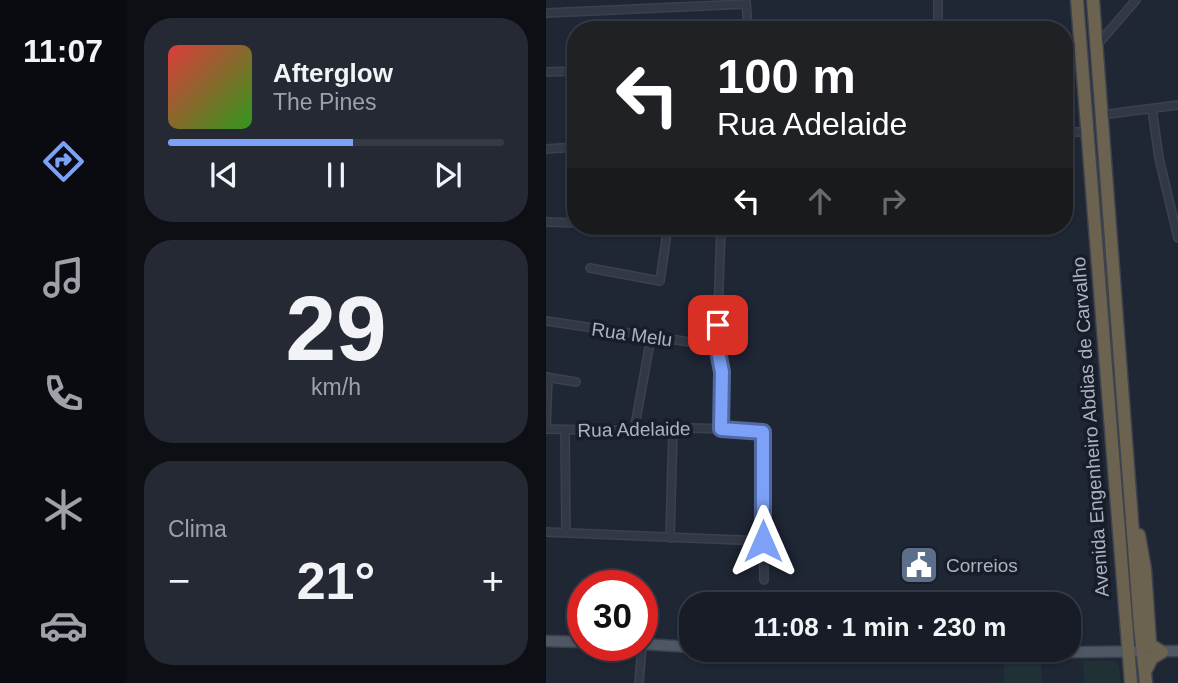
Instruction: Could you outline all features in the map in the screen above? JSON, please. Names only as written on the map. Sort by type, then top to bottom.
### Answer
[{"type":"highway","name":"Avenida Engenheiro Abdias de Carvalho","points":[[1077,0],[1125,632],[1121,651],[1128,676]]},
{"type":"highway","name":"Avenida Engenheiro Abdias de Carvalho","points":[[1093,0],[1140,627],[1146,647],[1145,678]]},
{"type":"highway","points":[[1115,497],[1132,520],[1143,553],[1146,647],[1162,652]]},
{"type":"highway","points":[[1145,678],[1152,658],[1162,652]]},
{"type":"main road","points":[[546,641],[567,642]]},
{"type":"main road","points":[[658,646],[679,647]]},
{"type":"main road","points":[[1081,652],[1121,651],[1146,647]]},
{"type":"main road","points":[[1162,652],[1178,651]]},
{"type":"street","points":[[937,0],[938,21]]},
{"type":"street","points":[[1097,45],[1136,0]]},
{"type":"street","points":[[546,13],[644,4],[746,2],[747,21]]},
{"type":"street","points":[[1073,43],[1080,43]]},
{"type":"street","points":[[546,72],[567,71]]},
{"type":"street","points":[[1101,115],[1178,105]]},
{"type":"street","points":[[1152,109],[1159,158],[1178,238]]},
{"type":"street","points":[[1073,132],[1087,132]]},
{"type":"street","points":[[546,149],[567,148]]},
{"type":"street","points":[[546,222],[567,223]]},
{"type":"street","points":[[590,268],[660,282],[667,235]]},
{"type":"street","points":[[721,235],[717,346],[722,372],[721,429]]},
{"type":"street","name":"Rua Melu","points":[[546,321],[717,346]]},
{"type":"street","points":[[634,430],[651,337]]},
{"type":"street","points":[[546,429],[547,377],[576,382]]},
{"type":"street","name":"Rua Adelaide","points":[[546,429],[721,429],[763,432],[763,541]]},
{"type":"street","points":[[565,430],[566,533]]},
{"type":"street","points":[[670,538],[673,430]]},
{"type":"street","points":[[546,532],[763,541],[764,580]]},
{"type":"street","points":[[639,683],[641,661]]},
{"type":"shaded area","points":[[1083,661],[1114,661],[1119,666],[1121,683],[1084,683]]},
{"type":"shaded area","points":[[1004,662],[1041,662],[1042,683],[969,683],[1004,682]]},
{"type":"place","name":"Correios","points":[[919,565]]},
{"type":"route","points":[[718,325],[717,346],[723,392],[721,429],[763,432],[763,541]]}]
